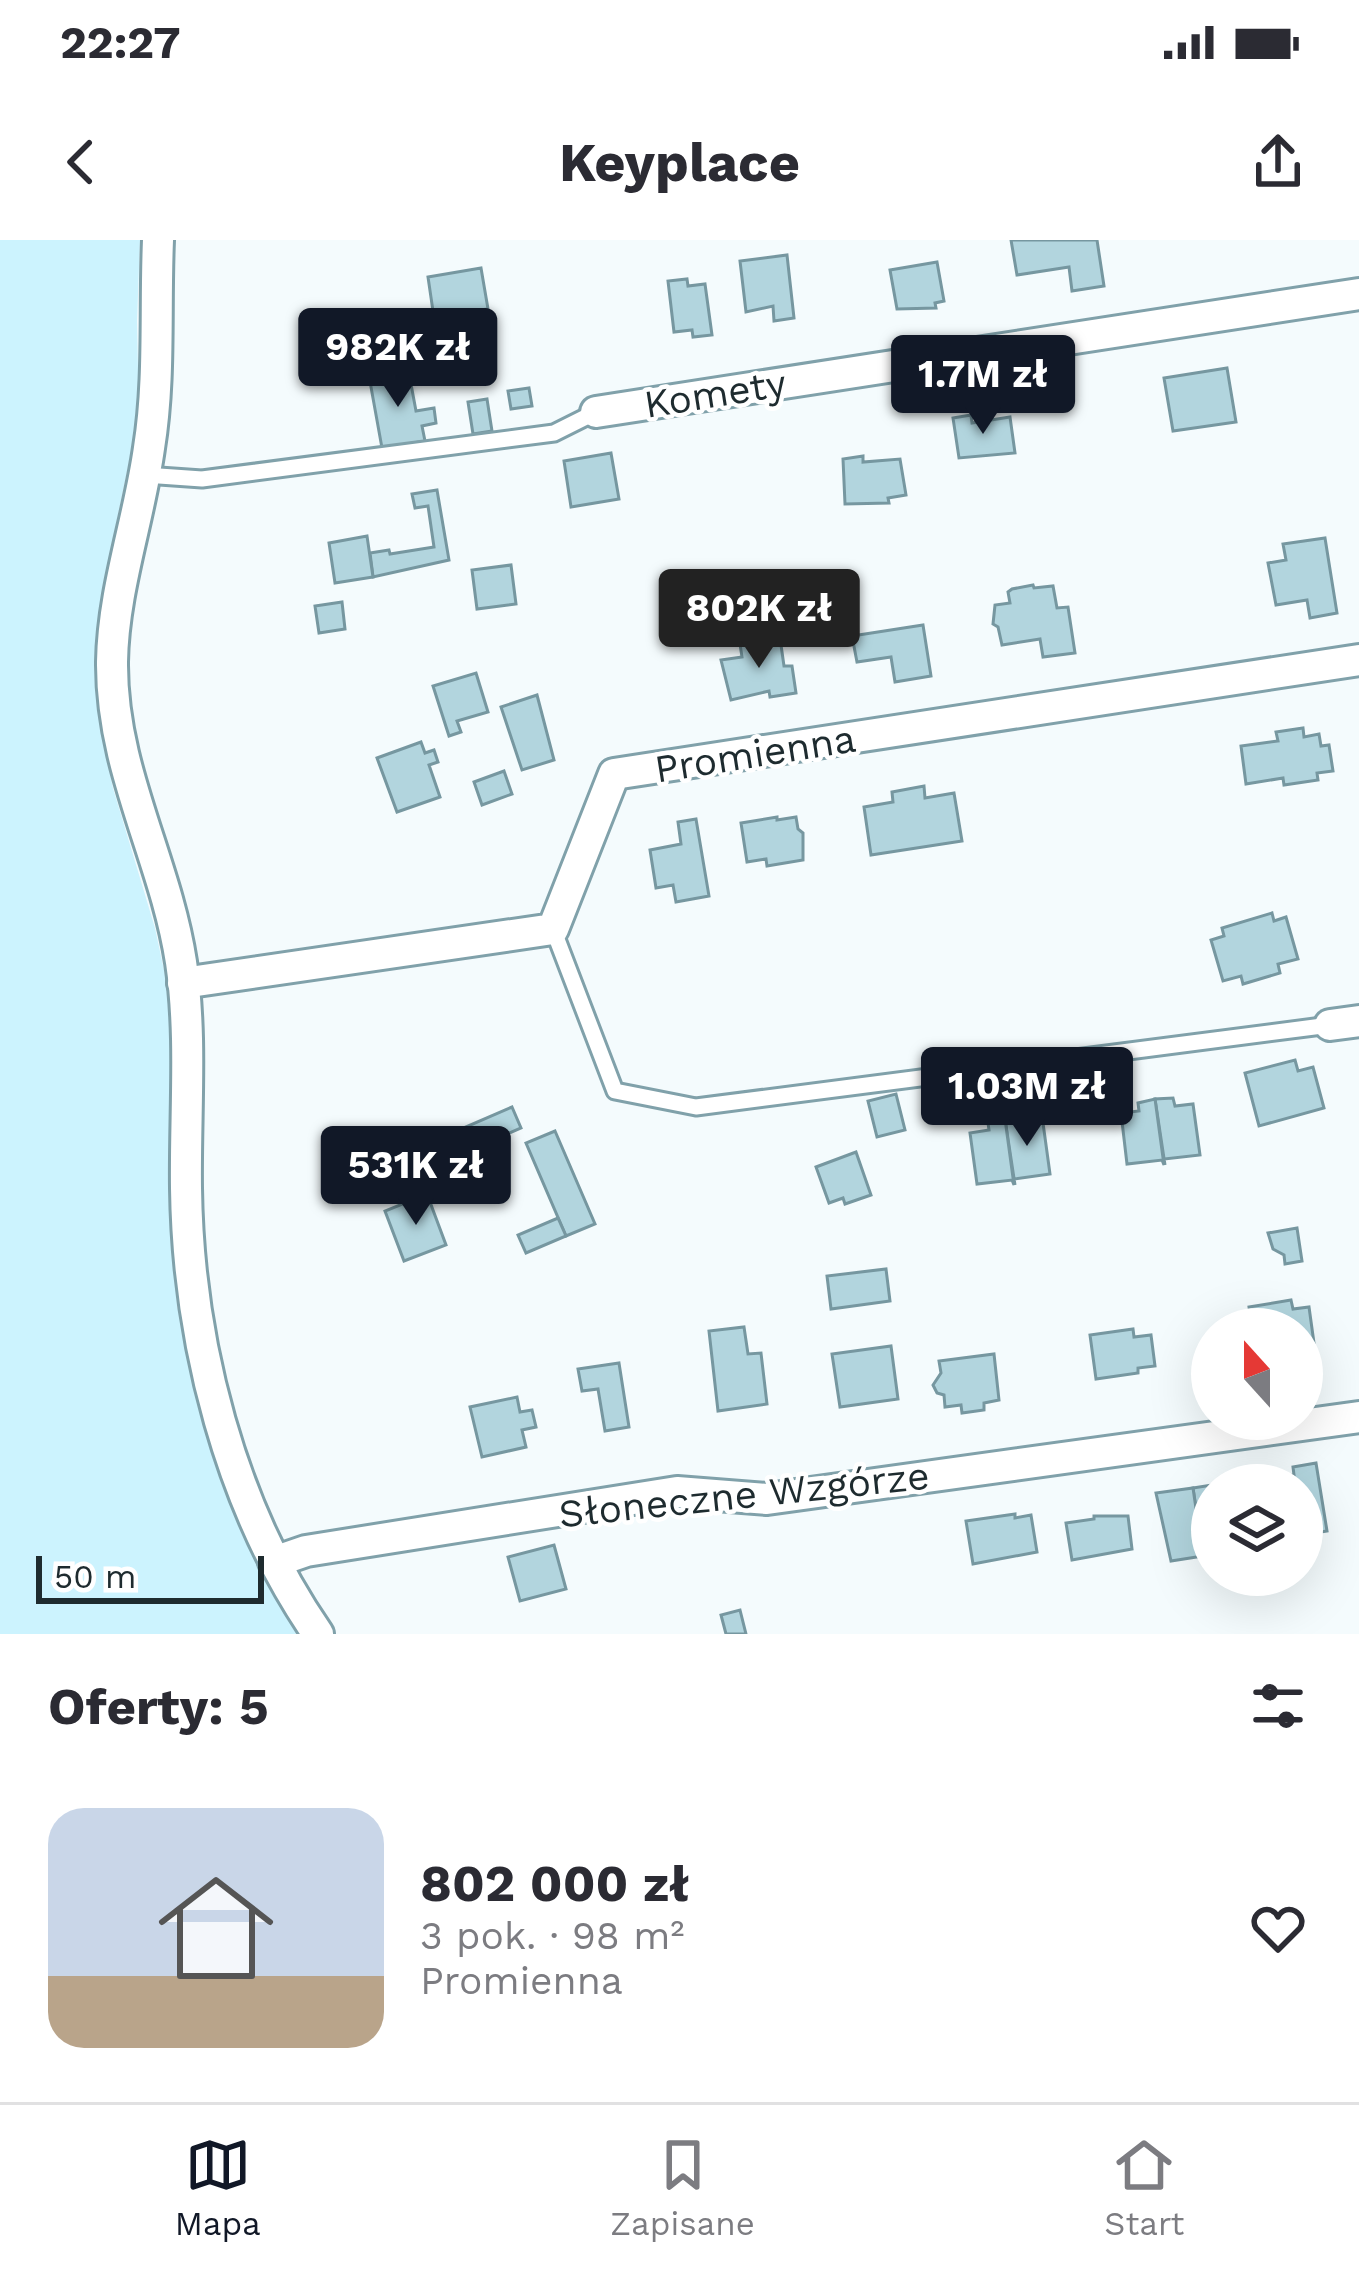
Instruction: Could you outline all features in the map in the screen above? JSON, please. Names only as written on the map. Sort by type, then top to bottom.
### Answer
[{"type":"street","points":[[158,240],[156,367],[145,475],[114,619],[116,733],[184,983],[186,1202],[194,1318],[250,1508],[274,1562],[318,1634]]},
{"type":"street","name":"Komety","points":[[596,412],[1359,294]]},
{"type":"street","name":"Promienna","points":[[553,929],[614,775],[1359,660]]},
{"type":"street","points":[[184,983],[553,929]]},
{"type":"street","name":"Słoneczne Wzgórze","points":[[274,1562],[307,1551],[677,1492],[767,1499],[1359,1418]]},
{"type":"lane","name":"Komety","points":[[145,475],[202,478],[554,433],[596,412]]},
{"type":"lane","points":[[553,929],[616,1091],[696,1107],[1344,1023]]},
{"type":"shaded area","points":[[0,240],[140,240],[139,414],[101,597],[97,684],[101,730],[170,998],[177,1306],[194,1373],[302,1634],[0,1634]]},
{"type":"building","points":[[1011,240],[1097,240],[1104,286],[1072,291],[1069,267],[1017,275]]},
{"type":"building","points":[[787,255],[794,318],[774,321],[773,306],[746,312],[740,261]]},
{"type":"building","points":[[937,262],[944,301],[935,303],[936,308],[897,309],[890,270]]},
{"type":"building","points":[[481,268],[488,309],[471,311],[473,323],[458,325],[456,314],[434,318],[428,277]]},
{"type":"building","points":[[687,279],[688,286],[705,284],[712,335],[674,332],[668,281]]},
{"type":"building","points":[[408,368],[416,411],[434,408],[436,423],[422,426],[425,441],[382,448],[369,376]]},
{"type":"building","points":[[1227,368],[1236,422],[1173,431],[1164,378]]},
{"type":"building","points":[[529,388],[532,406],[511,409],[508,391]]},
{"type":"building","points":[[487,399],[492,431],[473,434],[468,402]]},
{"type":"building","points":[[971,415],[972,423],[1010,417],[1015,453],[959,458],[953,418]]},
{"type":"building","points":[[611,453],[619,499],[571,507],[564,461]]},
{"type":"building","points":[[863,456],[863,462],[900,459],[906,495],[888,498],[889,503],[845,504],[843,459]]},
{"type":"building","points":[[437,490],[449,560],[373,577],[370,553],[434,547],[428,506],[415,508],[412,494]]},
{"type":"building","points":[[367,536],[373,577],[335,583],[329,543]]},
{"type":"building","points":[[1325,538],[1337,613],[1310,618],[1307,600],[1276,605],[1268,563],[1286,560],[1283,544]]},
{"type":"building","points":[[511,565],[516,604],[477,609],[472,570]]},
{"type":"building","points":[[1053,586],[1057,608],[1068,607],[1075,653],[1043,657],[1040,639],[1002,645],[993,624],[995,605],[1010,603],[1012,589]]},
{"type":"building","points":[[342,602],[345,629],[319,633],[315,606]]},
{"type":"building","points":[[923,625],[931,676],[895,682],[891,657],[857,662],[852,636]]},
{"type":"building","points":[[780,638],[784,666],[792,666],[796,693],[770,697],[769,691],[731,700],[721,660],[742,657],[740,644]]},
{"type":"building","points":[[476,673],[488,712],[457,721],[461,732],[449,736],[433,686]]},
{"type":"building","points":[[537,695],[554,760],[522,770],[501,707]]},
{"type":"building","points":[[1303,728],[1304,737],[1319,734],[1321,746],[1329,745],[1333,771],[1317,773],[1318,780],[1284,785],[1283,778],[1246,784],[1241,746],[1278,741],[1276,732]]},
{"type":"building","points":[[421,742],[425,753],[434,750],[438,762],[429,765],[440,797],[397,812],[377,758]]},
{"type":"building","points":[[504,771],[512,794],[482,805],[474,782]]},
{"type":"building","points":[[924,786],[925,798],[954,793],[962,841],[871,855],[864,807],[893,802],[892,792]]},
{"type":"building","points":[[796,817],[803,833],[803,860],[767,866],[766,859],[747,862],[741,823]]},
{"type":"building","points":[[696,819],[709,896],[676,902],[673,885],[656,888],[650,850],[681,844],[678,822]]},
{"type":"building","points":[[1272,913],[1274,921],[1286,917],[1298,959],[1278,964],[1280,973],[1243,984],[1241,976],[1223,981],[1211,940],[1224,936],[1222,928]]},
{"type":"building","points":[[1295,1060],[1298,1071],[1313,1067],[1324,1108],[1259,1126],[1245,1073]]},
{"type":"building","points":[[896,1094],[905,1130],[877,1137],[868,1101]]},
{"type":"building","points":[[1173,1098],[1175,1106],[1193,1104],[1200,1155],[1164,1159],[1155,1099]]},
{"type":"building","points":[[1155,1099],[1164,1165],[1162,1160],[1127,1164],[1121,1113],[1139,1111],[1138,1103]]},
{"type":"building","points":[[512,1107],[521,1128],[470,1150],[461,1129]]},
{"type":"building","points":[[1024,1118],[1024,1126],[1043,1123],[1050,1174],[1014,1179],[1005,1119]]},
{"type":"building","points":[[1005,1119],[1014,1185],[1012,1180],[977,1184],[970,1133],[989,1130],[988,1123]]},
{"type":"building","points":[[555,1131],[595,1224],[566,1236],[526,1143]]},
{"type":"building","points":[[856,1152],[871,1195],[845,1204],[843,1198],[829,1203],[816,1167]]},
{"type":"building","points":[[427,1194],[446,1245],[404,1261],[385,1211]]},
{"type":"building","points":[[558,1218],[566,1236],[526,1253],[518,1235]]},
{"type":"building","points":[[1297,1228],[1302,1261],[1285,1264],[1268,1233]]},
{"type":"building","points":[[886,1269],[890,1301],[831,1309],[827,1276]]},
{"type":"building","points":[[1291,1300],[1293,1308],[1249,1308]]},
{"type":"building","points":[[744,1327],[748,1354],[761,1353],[767,1404],[718,1411],[709,1331]]},
{"type":"building","points":[[1133,1329],[1134,1337],[1151,1335],[1155,1366],[1096,1379],[1090,1335]]},
{"type":"building","points":[[891,1346],[898,1399],[840,1407],[832,1354]]},
{"type":"building","points":[[994,1354],[999,1400],[984,1403],[984,1410],[962,1413],[961,1405],[945,1407],[944,1395],[933,1385],[941,1373],[939,1361]]},
{"type":"building","points":[[619,1363],[629,1427],[605,1431],[598,1389],[582,1391],[578,1369]]},
{"type":"building","points":[[517,1397],[520,1412],[532,1410],[536,1427],[522,1430],[526,1447],[482,1457],[470,1407]]},
{"type":"building","points":[[1191,1488],[1191,1558],[1171,1561],[1156,1493]]},
{"type":"building","points":[[1015,1514],[1015,1518],[1031,1515],[1037,1552],[973,1564],[966,1521]]},
{"type":"building","points":[[1094,1516],[1128,1516],[1132,1549],[1072,1560],[1066,1523]]},
{"type":"building","points":[[554,1545],[566,1589],[520,1601],[508,1557]]},
{"type":"building","points":[[740,1610],[746,1634],[726,1634],[721,1615]]}]
